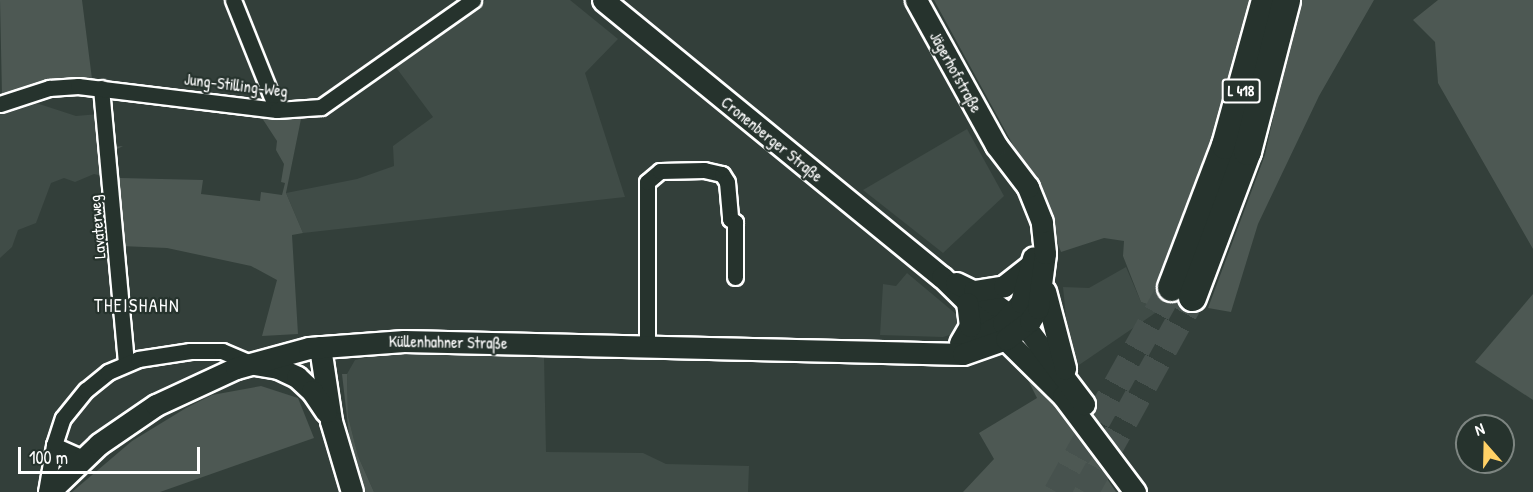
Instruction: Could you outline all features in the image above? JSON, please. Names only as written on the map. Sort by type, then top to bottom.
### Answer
[{"type":"highway","name":"L 418","points":[[1265,0],[1181,292],[1247,152],[1286,0]]},
{"type":"main road","name":"Cronenberger Straße","points":[[603,0],[942,277],[1007,327]]},
{"type":"main road","name":"Jägerhofstraße","points":[[916,0],[996,144],[997,157],[1031,228],[1038,272],[1007,327]]},
{"type":"main road","points":[[1031,364],[955,350],[970,326],[970,297],[1038,272],[1070,383]]},
{"type":"main road","points":[[1007,327],[1039,342],[1070,383],[1110,454],[1135,492]]},
{"type":"main road","points":[[1007,327],[1031,364],[1110,454]]},
{"type":"main road","name":"Küllenhahner Straße","points":[[48,492],[83,458],[156,405],[250,363],[320,347],[404,341],[955,350],[1007,327]]},
{"type":"main road","points":[[320,347],[331,421],[352,492]]},
{"type":"main road","points":[[250,363],[278,368],[297,377],[312,391],[331,421]]},
{"type":"street","points":[[233,0],[277,110]]},
{"type":"street","name":"Jung-Stilling-Weg","points":[[0,104],[50,88],[78,86],[277,110],[321,107],[340,97],[473,0]]},
{"type":"street","name":"Lavaterweg","points":[[101,88],[126,363]]},
{"type":"street","points":[[647,345],[647,182],[660,171],[704,170],[722,174],[727,182],[730,219],[735,222],[735,277]]},
{"type":"street","name":"Küllenhahner Straße","points":[[48,492],[54,445],[73,404],[99,379],[126,363],[190,351],[222,351],[250,363]]},
{"type":"street","points":[[54,445],[83,458]]},
{"type":"shaded area","points":[[0,0],[82,0],[92,79],[72,79],[2,96]]},
{"type":"shaded area","points":[[486,0],[570,0],[618,39],[585,73],[625,197],[303,233],[286,193],[357,179],[394,166],[393,146],[433,117],[395,66]]},
{"type":"shaded area","points":[[934,0],[1254,0],[1161,309],[1141,302],[1123,256],[1124,241],[1104,238],[1061,252],[1036,187]]},
{"type":"shaded area","points":[[1299,0],[1374,0],[1319,96],[1258,224],[1231,312],[1208,308],[1265,155]]},
{"type":"shaded area","points":[[1438,0],[1533,0],[1533,249],[1438,83],[1435,42],[1413,20]]},
{"type":"shaded area","points":[[33,102],[76,116],[99,114],[107,177],[94,174],[75,182],[64,178],[51,183],[36,223],[18,230],[12,247],[0,258],[0,113]]},
{"type":"shaded area","points":[[262,118],[301,119],[286,193],[303,233],[292,235],[298,334],[262,336],[277,280],[251,266],[167,248],[121,246],[113,147],[123,146],[115,150],[120,178],[203,180],[201,194],[260,201],[261,192],[282,195],[285,183],[281,182],[284,164],[276,150],[277,141]]},
{"type":"shaded area","points":[[967,129],[1004,196],[943,253],[863,190]]},
{"type":"shaded area","points":[[1126,267],[1141,302],[1161,309],[1079,365],[1068,337],[1063,287],[1089,288]]},
{"type":"shaded area","points":[[907,273],[956,314],[959,324],[953,334],[943,337],[880,335],[883,284],[896,286]]},
{"type":"shaded area","points":[[1533,294],[1533,400],[1475,362]]},
{"type":"shaded area","points":[[382,354],[544,357],[546,452],[643,453],[666,464],[749,466],[748,492],[374,492],[358,456],[348,416],[347,374],[355,360]]},
{"type":"shaded area","points":[[342,374],[347,374],[348,416],[358,456],[374,492],[364,492],[357,473],[349,435]]},
{"type":"shaded area","points":[[1025,374],[1058,405],[1116,492],[963,492],[994,459],[979,433],[1037,398]]},
{"type":"shaded area","points":[[261,386],[298,398],[314,438],[160,492],[72,492],[132,441],[186,408],[212,395]]},
{"type":"tunnel","points":[[1057,492],[1171,287]]},
{"type":"tunnel","points":[[1085,492],[1192,297]]},
{"type":"district","name":"THEISHAHN","points":[[137,306]]}]
